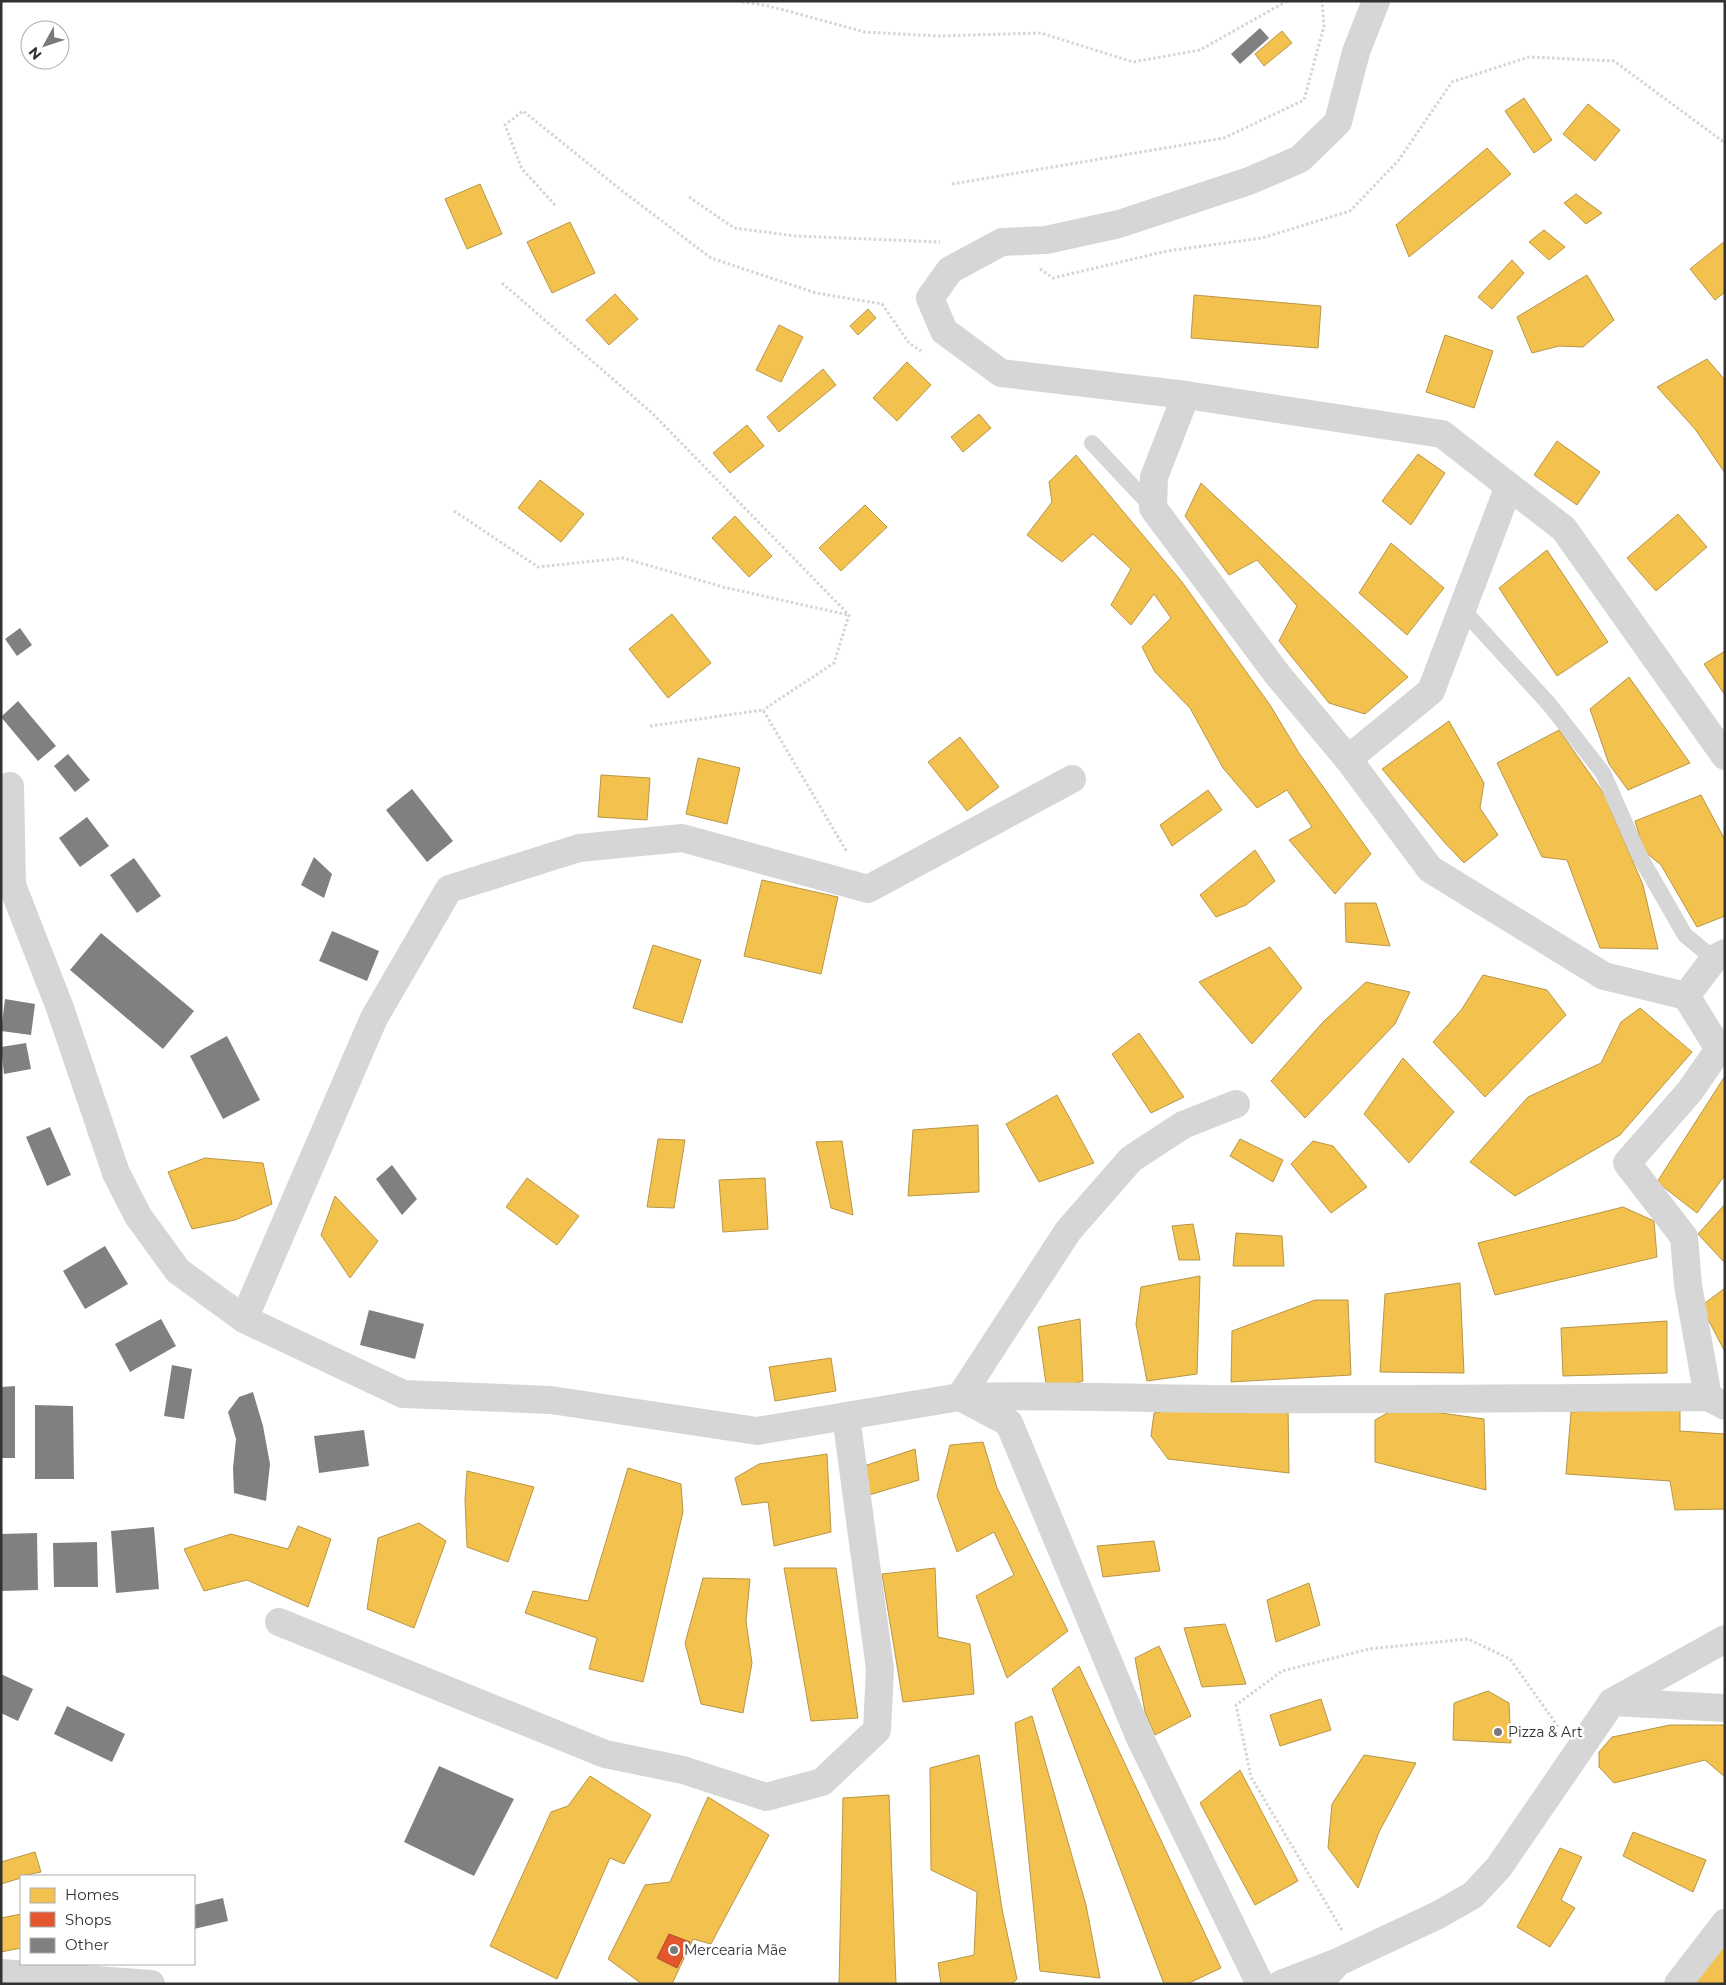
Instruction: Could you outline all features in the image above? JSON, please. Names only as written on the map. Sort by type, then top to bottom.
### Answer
[{"type":"street","points":[[1376,1],[1356,52],[1338,122],[1300,159],[1249,181],[1119,224],[1046,240],[1002,242],[950,270],[930,298],[944,332],[1001,373],[1186,396],[1442,434],[1564,529],[1725,756]]},
{"type":"street","points":[[10,786],[12,885],[60,1008],[116,1173],[138,1216],[178,1271],[244,1320],[404,1394],[550,1400],[756,1431],[960,1397],[1026,1395],[1119,1399],[1716,1402],[1688,1285],[1684,1237],[1627,1163],[1690,1091],[1719,1049],[1686,996],[1604,976],[1430,869],[1348,759],[1277,674],[1153,508],[1154,477],[1186,396]]},
{"type":"street","points":[[1348,759],[1431,691],[1509,486]]},
{"type":"street","points":[[244,1320],[374,1018],[449,889],[579,848],[682,838],[868,889],[1072,779]]},
{"type":"street","points":[[1686,996],[1720,956]]},
{"type":"street","points":[[960,1397],[1068,1231],[1130,1159],[1183,1125],[1236,1104]]},
{"type":"street","points":[[960,1397],[1009,1423],[1140,1738],[1260,1984]]},
{"type":"street","points":[[279,1622],[605,1754],[683,1770],[766,1797],[822,1782],[877,1730],[880,1669],[846,1416]]},
{"type":"street","points":[[1282,1984],[1347,1958],[1438,1915],[1473,1895],[1500,1866],[1612,1702],[1725,1639]]},
{"type":"street","points":[[1612,1702],[1725,1708]]},
{"type":"street","points":[[1678,1984],[1725,1923]]},
{"type":"street","points":[[1318,1984],[1347,1958]]},
{"type":"street","points":[[1,1973],[151,1984]]},
{"type":"lane","points":[[1092,443],[1153,508]]},
{"type":"lane","points":[[1462,609],[1549,704],[1603,773],[1639,855],[1685,935],[1720,956]]},
{"type":"path","points":[[737,1],[769,6],[865,32],[938,36],[1041,34],[1133,62],[1200,50],[1287,1]]},
{"type":"path","points":[[952,184],[1224,138],[1304,100],[1324,26],[1322,1]]},
{"type":"path","points":[[1038,268],[1053,278],[1166,251],[1262,238],[1350,210],[1398,161],[1452,82],[1530,57],[1614,61],[1725,143]]},
{"type":"path","points":[[555,205],[522,169],[505,124],[523,111],[621,190],[711,258],[816,293],[882,304],[909,343],[926,353]]},
{"type":"path","points":[[689,197],[734,228],[796,236],[946,242]]},
{"type":"path","points":[[502,283],[652,413],[849,615]]},
{"type":"path","points":[[454,511],[538,567],[623,558],[723,586],[849,615]]},
{"type":"path","points":[[650,726],[763,710],[834,663],[849,615]]},
{"type":"path","points":[[763,710],[868,889]]},
{"type":"path","points":[[1347,1958],[1251,1777],[1236,1705],[1282,1671],[1369,1649],[1468,1639],[1510,1659],[1576,1753]]},
{"type":"building: Homes","points":[[1282,31],[1292,43],[1264,66],[1255,54]]},
{"type":"building: Homes","points":[[1524,98],[1552,140],[1534,153],[1505,111]]},
{"type":"building: Homes","points":[[1588,104],[1620,130],[1595,161],[1563,134]]},
{"type":"building: Homes","points":[[1487,148],[1511,174],[1409,257],[1396,225]]},
{"type":"building: Homes","points":[[480,184],[502,234],[467,249],[445,199]]},
{"type":"building: Homes","points":[[1576,194],[1602,213],[1586,224],[1564,203]]},
{"type":"building: Homes","points":[[570,222],[595,273],[552,293],[527,242]]},
{"type":"building: Homes","points":[[1544,230],[1565,247],[1549,260],[1529,242]]},
{"type":"building: Homes","points":[[1725,241],[1725,292],[1715,300],[1690,269]]},
{"type":"building: Homes","points":[[1512,260],[1524,273],[1492,309],[1478,297]]},
{"type":"building: Homes","points":[[1587,275],[1614,320],[1583,347],[1559,346],[1532,353],[1517,317]]},
{"type":"building: Homes","points":[[615,294],[638,319],[609,345],[586,320]]},
{"type":"building: Homes","points":[[1194,295],[1321,306],[1318,348],[1191,338]]},
{"type":"building: Homes","points":[[868,309],[876,318],[858,335],[850,326]]},
{"type":"building: Homes","points":[[779,325],[803,337],[781,382],[756,370]]},
{"type":"building: Homes","points":[[1445,335],[1493,351],[1474,408],[1426,392]]},
{"type":"building: Homes","points":[[1707,359],[1725,380],[1725,473],[1695,429],[1657,387]]},
{"type":"building: Homes","points":[[907,362],[931,385],[897,421],[873,398]]},
{"type":"building: Homes","points":[[823,369],[836,385],[779,432],[767,417]]},
{"type":"building: Homes","points":[[979,414],[991,428],[963,452],[951,437]]},
{"type":"building: Homes","points":[[747,425],[764,446],[730,473],[713,453]]},
{"type":"building: Homes","points":[[1557,441],[1600,472],[1577,505],[1534,475]]},
{"type":"building: Homes","points":[[1418,454],[1445,473],[1411,525],[1382,501]]},
{"type":"building: Homes","points":[[1076,455],[1182,582],[1270,705],[1299,753],[1371,854],[1335,894],[1289,840],[1312,827],[1287,790],[1257,808],[1223,768],[1190,708],[1155,672],[1142,647],[1171,618],[1154,594],[1131,625],[1111,605],[1131,569],[1093,534],[1062,562],[1027,535],[1052,502],[1049,482]]},
{"type":"building: Homes","points":[[540,480],[584,514],[561,542],[518,508]]},
{"type":"building: Homes","points":[[1201,483],[1408,677],[1365,714],[1329,703],[1279,641],[1297,606],[1257,560],[1229,575],[1185,516]]},
{"type":"building: Homes","points":[[865,505],[887,527],[841,571],[819,548]]},
{"type":"building: Homes","points":[[1678,514],[1707,547],[1656,591],[1627,558]]},
{"type":"building: Homes","points":[[735,516],[772,556],[749,577],[712,538]]},
{"type":"building: Homes","points":[[1391,543],[1444,588],[1407,635],[1359,593]]},
{"type":"building: Homes","points":[[1547,550],[1608,642],[1557,676],[1499,588]]},
{"type":"building: Homes","points":[[672,614],[711,663],[668,698],[629,649]]},
{"type":"building: Homes","points":[[1725,651],[1725,695],[1704,664]]},
{"type":"building: Homes","points":[[1629,677],[1690,763],[1628,790],[1609,764],[1590,709]]},
{"type":"building: Homes","points":[[1449,721],[1484,783],[1480,808],[1498,835],[1464,863],[1382,769]]},
{"type":"building: Homes","points":[[1559,730],[1604,794],[1643,885],[1658,949],[1600,948],[1567,860],[1542,857],[1497,763]]},
{"type":"building: Homes","points":[[960,737],[999,787],[967,811],[928,762]]},
{"type":"building: Homes","points":[[698,758],[740,768],[727,824],[686,814]]},
{"type":"building: Homes","points":[[601,775],[650,778],[647,820],[598,817]]},
{"type":"building: Homes","points":[[1208,790],[1222,810],[1172,846],[1160,825]]},
{"type":"building: Homes","points":[[1701,795],[1725,840],[1725,916],[1697,927],[1661,865],[1644,851],[1635,821]]},
{"type":"building: Homes","points":[[1255,850],[1275,881],[1246,905],[1216,917],[1200,895]]},
{"type":"building: Homes","points":[[762,880],[838,897],[821,974],[744,956]]},
{"type":"building: Homes","points":[[1345,903],[1376,903],[1390,946],[1346,942]]},
{"type":"building: Homes","points":[[653,945],[701,960],[682,1023],[633,1008]]},
{"type":"building: Homes","points":[[1270,947],[1302,988],[1252,1044],[1199,982]]},
{"type":"building: Homes","points":[[1483,975],[1547,990],[1566,1015],[1485,1097],[1433,1042],[1462,1009]]},
{"type":"building: Homes","points":[[1366,982],[1410,992],[1395,1024],[1305,1118],[1271,1081],[1323,1022]]},
{"type":"building: Homes","points":[[1640,1008],[1692,1052],[1620,1135],[1515,1196],[1470,1162],[1528,1097],[1601,1063],[1621,1022]]},
{"type":"building: Homes","points":[[1139,1033],[1184,1097],[1151,1113],[1112,1054]]},
{"type":"building: Homes","points":[[1403,1058],[1454,1112],[1409,1163],[1364,1114]]},
{"type":"building: Homes","points":[[1725,1076],[1725,1175],[1697,1213],[1657,1182]]},
{"type":"building: Homes","points":[[1057,1095],[1094,1163],[1039,1182],[1006,1124]]},
{"type":"building: Homes","points":[[978,1125],[979,1192],[908,1196],[913,1130]]},
{"type":"building: Homes","points":[[658,1139],[685,1140],[674,1208],[647,1207]]},
{"type":"building: Homes","points":[[1240,1139],[1283,1160],[1273,1182],[1230,1156]]},
{"type":"building: Homes","points":[[842,1141],[853,1215],[831,1208],[816,1142]]},
{"type":"building: Homes","points":[[1313,1141],[1333,1146],[1367,1187],[1331,1213],[1291,1164]]},
{"type":"building: Homes","points":[[205,1158],[263,1163],[272,1204],[235,1220],[192,1229],[168,1172]]},
{"type":"building: Homes","points":[[527,1178],[579,1216],[557,1245],[506,1207]]},
{"type":"building: Homes","points":[[765,1178],[768,1229],[723,1232],[719,1180]]},
{"type":"building: Homes","points":[[335,1196],[378,1241],[350,1278],[321,1235]]},
{"type":"building: Homes","points":[[1725,1204],[1725,1263],[1698,1234]]},
{"type":"building: Homes","points":[[1623,1207],[1654,1221],[1657,1257],[1495,1295],[1478,1243]]},
{"type":"building: Homes","points":[[1193,1224],[1200,1260],[1179,1260],[1172,1226]]},
{"type":"building: Homes","points":[[1236,1233],[1282,1236],[1284,1266],[1233,1266]]},
{"type":"building: Homes","points":[[1200,1276],[1197,1374],[1147,1381],[1136,1324],[1141,1287]]},
{"type":"building: Homes","points":[[1460,1283],[1464,1373],[1380,1372],[1385,1294]]},
{"type":"building: Homes","points":[[1725,1288],[1725,1350],[1724,1350],[1701,1306]]},
{"type":"building: Homes","points":[[1315,1300],[1348,1300],[1351,1375],[1231,1382],[1232,1331]]},
{"type":"building: Homes","points":[[1080,1319],[1083,1381],[1047,1391],[1038,1327]]},
{"type":"building: Homes","points":[[1667,1321],[1667,1373],[1563,1376],[1561,1328]]},
{"type":"building: Homes","points":[[831,1358],[836,1391],[775,1401],[769,1367]]},
{"type":"building: Homes","points":[[1201,1404],[1288,1406],[1289,1473],[1168,1459],[1151,1436],[1154,1413]]},
{"type":"building: Homes","points":[[1680,1406],[1680,1431],[1725,1434],[1725,1509],[1675,1510],[1670,1481],[1566,1474],[1571,1412]]},
{"type":"building: Homes","points":[[1398,1407],[1484,1419],[1486,1490],[1375,1462],[1375,1420]]},
{"type":"building: Homes","points":[[983,1442],[997,1488],[1068,1631],[1007,1678],[976,1596],[1014,1575],[994,1532],[957,1552],[937,1496],[950,1445]]},
{"type":"building: Homes","points":[[915,1449],[919,1480],[869,1495],[864,1466]]},
{"type":"building: Homes","points":[[827,1454],[831,1532],[774,1546],[768,1502],[742,1505],[735,1478],[759,1464]]},
{"type":"building: Homes","points":[[628,1468],[681,1484],[683,1512],[643,1682],[589,1669],[597,1638],[525,1613],[533,1591],[588,1601]]},
{"type":"building: Homes","points":[[467,1471],[534,1487],[508,1562],[467,1547],[465,1500]]},
{"type":"building: Homes","points":[[419,1523],[446,1541],[414,1628],[367,1609],[378,1538]]},
{"type":"building: Homes","points":[[298,1526],[331,1539],[308,1607],[247,1580],[204,1591],[184,1549],[231,1534],[288,1549]]},
{"type":"building: Homes","points":[[1154,1541],[1160,1571],[1103,1577],[1097,1546]]},
{"type":"building: Homes","points":[[784,1568],[836,1568],[858,1718],[811,1721]]},
{"type":"building: Homes","points":[[935,1568],[938,1637],[970,1644],[974,1694],[903,1702],[882,1574]]},
{"type":"building: Homes","points":[[703,1578],[750,1579],[746,1621],[752,1663],[743,1713],[701,1704],[685,1643]]},
{"type":"building: Homes","points":[[1309,1583],[1320,1625],[1276,1642],[1267,1600]]},
{"type":"building: Homes","points":[[1225,1624],[1246,1684],[1202,1687],[1184,1628]]},
{"type":"building: Homes","points":[[1159,1646],[1191,1716],[1155,1735],[1145,1712],[1135,1658]]},
{"type":"building: Homes","points":[[1079,1666],[1221,1968],[1187,1984],[1164,1984],[1052,1689]]},
{"type":"building: Homes","points":[[1488,1691],[1509,1703],[1511,1743],[1453,1740],[1454,1703]]},
{"type":"building: Homes","points":[[1321,1699],[1331,1730],[1280,1746],[1270,1715]]},
{"type":"building: Homes","points":[[1032,1716],[1086,1905],[1100,1978],[1040,1971],[1015,1723]]},
{"type":"building: Homes","points":[[1670,1725],[1725,1725],[1725,1777],[1705,1760],[1614,1783],[1599,1767],[1599,1752],[1612,1737]]},
{"type":"building: Homes","points":[[979,1755],[1002,1909],[1017,1979],[1012,1984],[941,1984],[938,1963],[974,1955],[977,1892],[931,1870],[930,1768]]},
{"type":"building: Homes","points":[[1364,1755],[1416,1763],[1379,1832],[1358,1888],[1328,1848],[1332,1804]]},
{"type":"building: Homes","points":[[1240,1770],[1298,1881],[1255,1905],[1200,1803]]},
{"type":"building: Homes","points":[[590,1776],[651,1815],[624,1864],[610,1858],[557,1979],[490,1946],[551,1812],[568,1806]]},
{"type":"building: Homes","points":[[889,1795],[896,1984],[839,1984],[843,1798]]},
{"type":"building: Homes","points":[[708,1797],[769,1835],[711,1944],[693,1939],[672,1984],[642,1984],[608,1959],[645,1885],[670,1882]]},
{"type":"building: Homes","points":[[1633,1832],[1706,1860],[1693,1892],[1623,1856]]},
{"type":"building: Homes","points":[[1560,1848],[1582,1857],[1561,1900],[1575,1908],[1550,1947],[1517,1927]]},
{"type":"building: Homes","points":[[35,1852],[41,1872],[20,1875],[20,1878],[1,1884],[1,1862]]},
{"type":"building: Homes","points":[[20,1914],[20,1948],[1,1952],[1,1918]]},
{"type":"building: Homes","points":[[1725,1943],[1725,1984],[1686,1984]]},
{"type":"building: Shops","name":"Mercearia Mãe","points":[[669,1934],[690,1942],[677,1968],[657,1958]]},
{"type":"building: Other","points":[[1260,28],[1269,38],[1240,64],[1231,54]]},
{"type":"building: Other","points":[[20,628],[32,645],[17,656],[5,639]]},
{"type":"building: Other","points":[[18,701],[56,746],[38,761],[1,717]]},
{"type":"building: Other","points":[[68,754],[90,780],[75,792],[54,766]]},
{"type":"building: Other","points":[[412,789],[453,841],[427,862],[386,810]]},
{"type":"building: Other","points":[[87,817],[109,846],[80,867],[59,838]]},
{"type":"building: Other","points":[[314,857],[332,874],[324,898],[301,885]]},
{"type":"building: Other","points":[[134,858],[161,896],[137,913],[110,875]]},
{"type":"building: Other","points":[[332,931],[379,951],[367,981],[319,961]]},
{"type":"building: Other","points":[[101,933],[194,1011],[163,1049],[70,970]]},
{"type":"building: Other","points":[[5,999],[35,1004],[31,1035],[1,1031]]},
{"type":"building: Other","points":[[227,1036],[260,1100],[223,1119],[190,1056]]},
{"type":"building: Other","points":[[26,1043],[31,1069],[4,1074],[1,1047]]},
{"type":"building: Other","points":[[50,1127],[71,1175],[47,1186],[26,1137]]},
{"type":"building: Other","points":[[392,1165],[417,1199],[402,1215],[376,1179]]},
{"type":"building: Other","points":[[105,1246],[128,1284],[85,1309],[63,1271]]},
{"type":"building: Other","points":[[369,1310],[424,1324],[415,1359],[360,1345]]},
{"type":"building: Other","points":[[161,1319],[176,1346],[130,1372],[115,1344]]},
{"type":"building: Other","points":[[172,1365],[192,1369],[184,1419],[164,1416]]},
{"type":"building: Other","points":[[15,1386],[15,1458],[1,1458],[1,1387]]},
{"type":"building: Other","points":[[253,1392],[263,1426],[270,1464],[266,1501],[234,1493],[233,1468],[236,1439],[228,1412],[239,1397]]},
{"type":"building: Other","points":[[35,1405],[73,1406],[74,1479],[35,1479]]},
{"type":"building: Other","points":[[364,1430],[369,1466],[319,1473],[314,1436]]},
{"type":"building: Other","points":[[154,1527],[159,1589],[116,1593],[111,1531]]},
{"type":"building: Other","points":[[37,1533],[38,1590],[1,1591],[1,1534]]},
{"type":"building: Other","points":[[97,1542],[98,1587],[54,1587],[53,1543]]},
{"type":"building: Other","points":[[1,1674],[33,1689],[18,1721],[1,1713]]},
{"type":"building: Other","points":[[67,1706],[125,1734],[112,1762],[54,1734]]},
{"type":"building: Other","points":[[439,1766],[514,1799],[474,1876],[404,1842]]},
{"type":"building: Other","points":[[223,1898],[228,1921],[195,1929],[195,1905]]},
{"type":"place","name":"Pizza & Art","points":[[1498,1732]]},
{"type":"place","name":"Mercearia Mãe","points":[[674,1950]]}]
